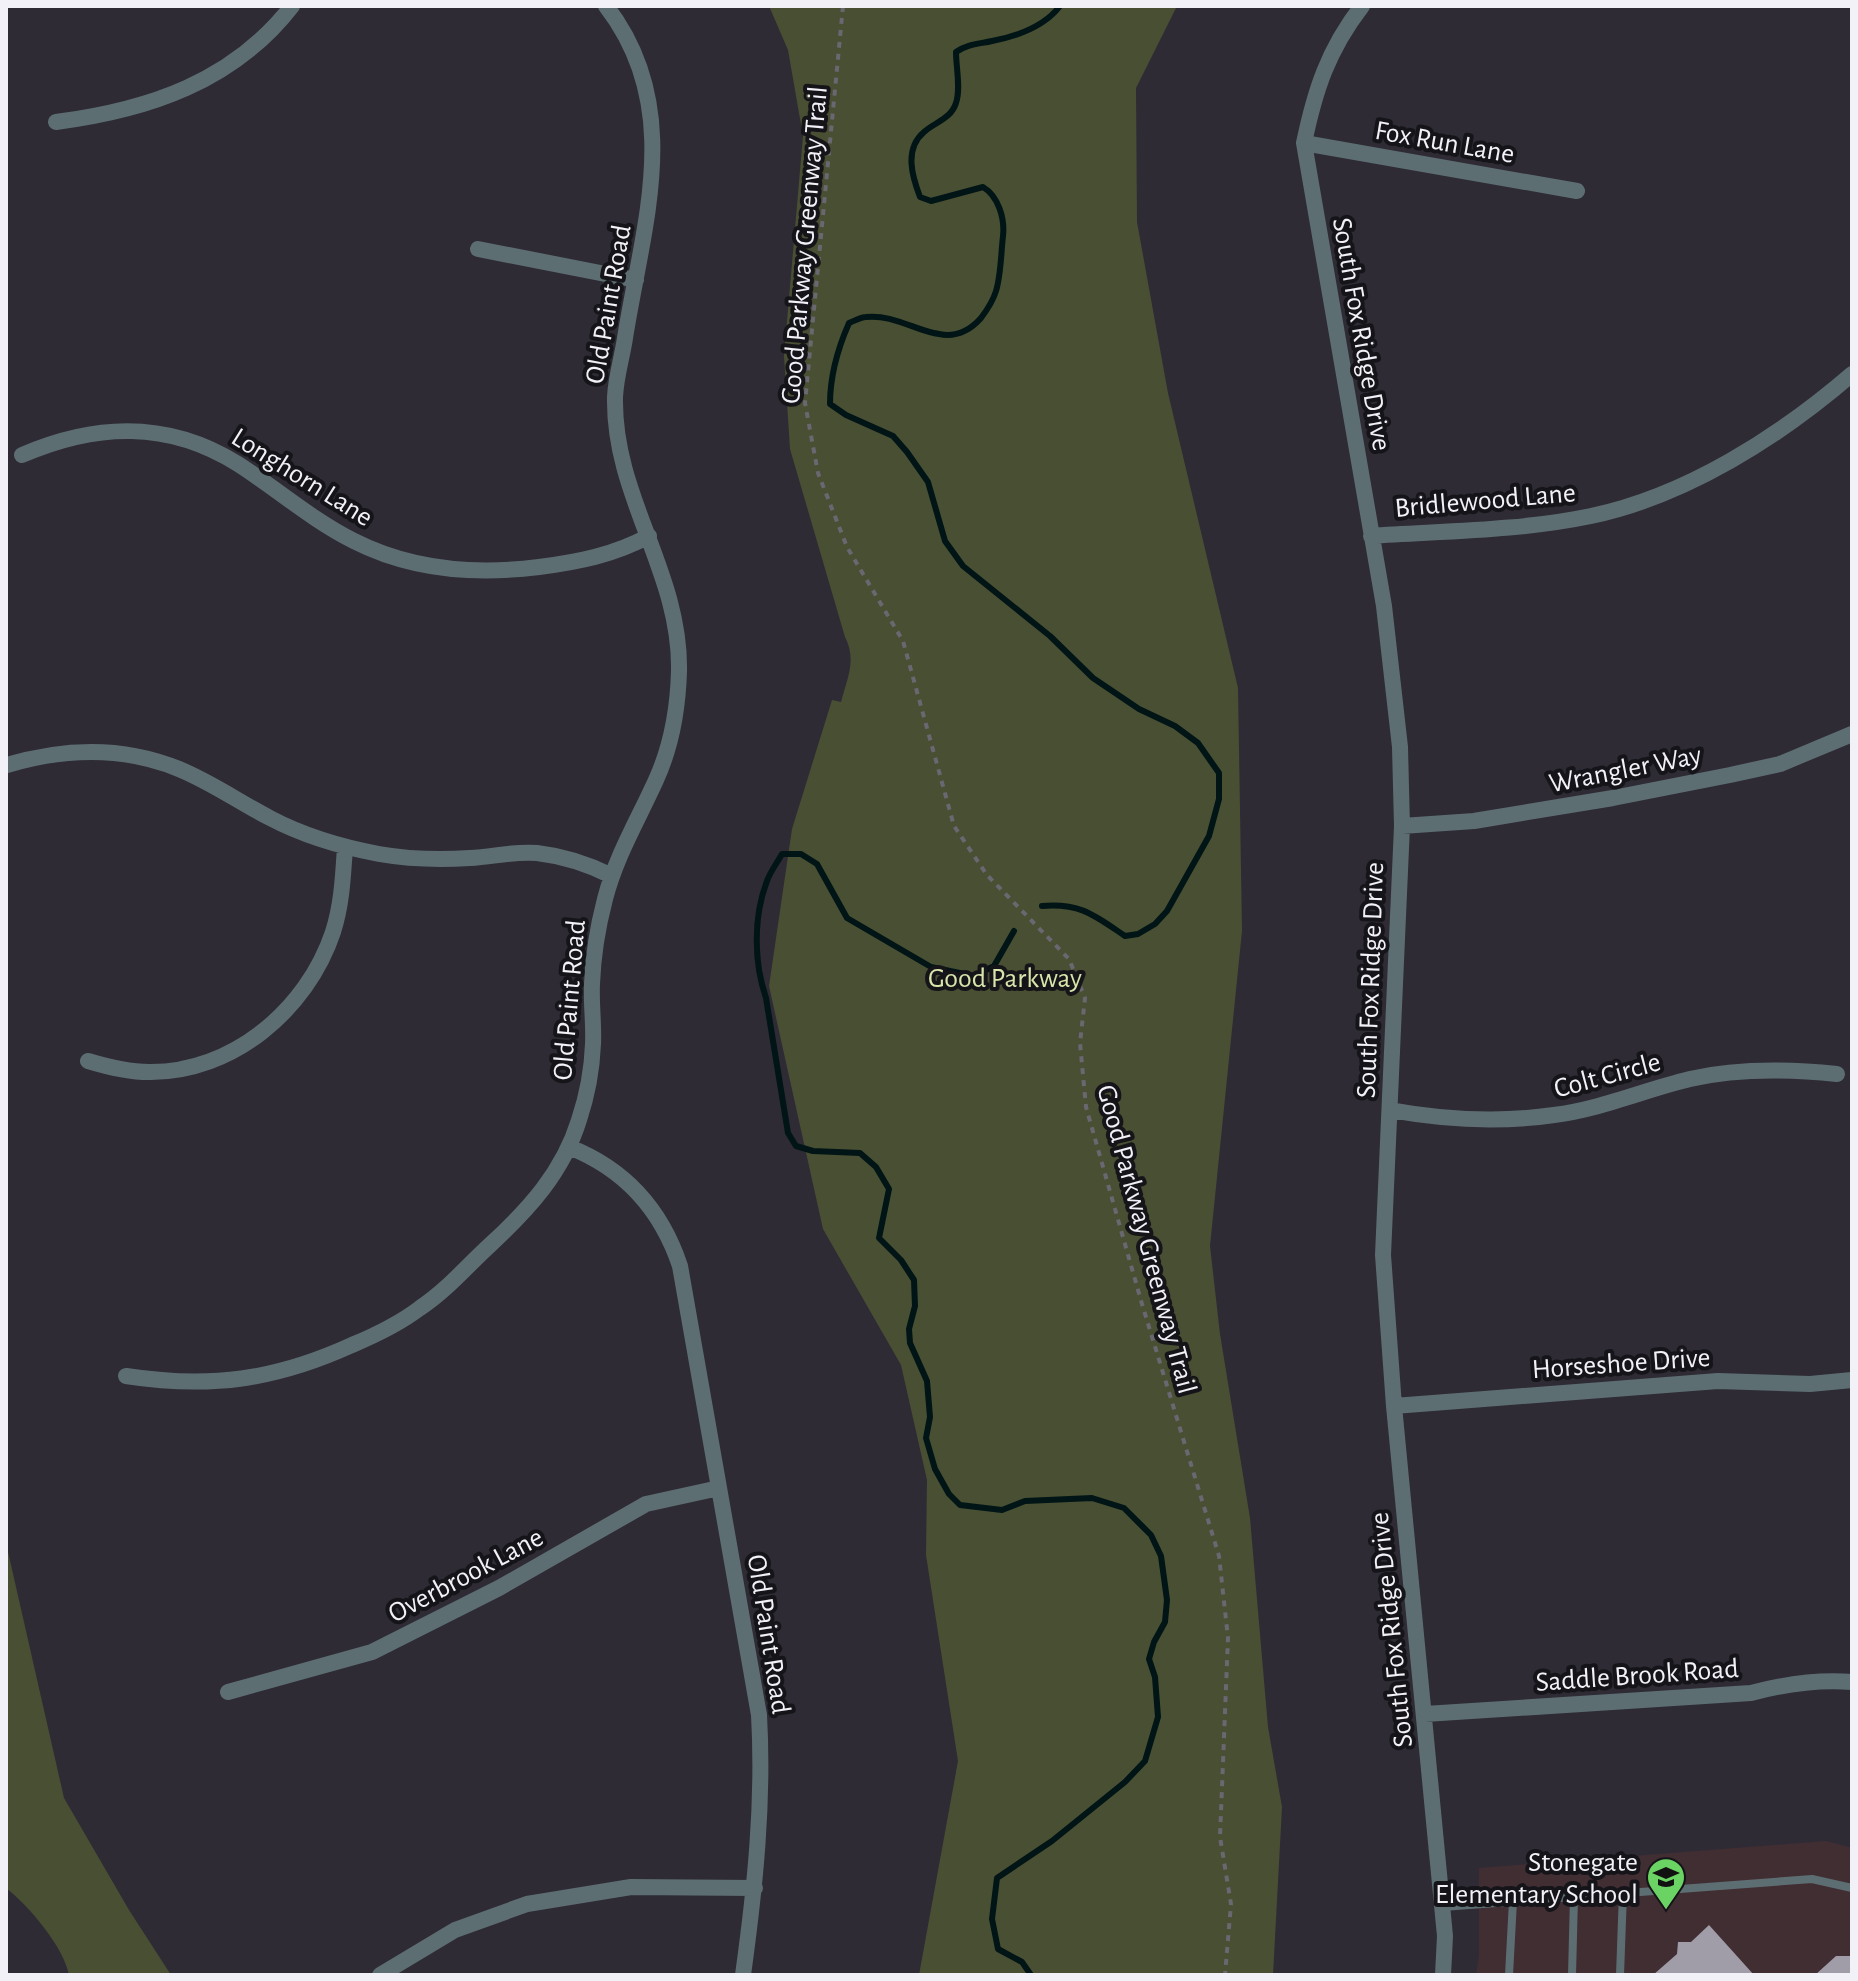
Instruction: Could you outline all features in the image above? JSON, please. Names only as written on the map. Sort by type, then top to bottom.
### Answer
[{"type":"street","points":[[56,122],[104,116],[182,91],[249,50],[292,6]]},
{"type":"street","name":"Old Paint Road","points":[[606,6],[629,41],[641,71],[653,149],[651,198],[628,309],[625,343],[619,357],[615,395],[617,433],[623,470],[668,590],[677,629],[679,668],[670,741],[657,778],[628,834],[612,876],[596,938],[589,1081],[569,1147],[617,1171],[639,1191],[659,1217],[672,1241],[680,1266],[759,1715],[762,1772],[755,1888],[743,1975]]},
{"type":"street","name":"South Fox Ridge Drive","points":[[1362,6],[1346,26],[1328,58],[1314,96],[1304,143],[1394,676],[1402,826],[1383,1255],[1394,1406],[1445,1936],[1443,1975]]},
{"type":"street","name":"Fox Run Lane","points":[[1304,143],[1577,191]]},
{"type":"street","points":[[478,249],[636,280]]},
{"type":"street","name":"Bridlewood Lane","points":[[1371,536],[1535,525],[1592,516],[1640,502],[1686,484],[1731,461],[1852,374]]},
{"type":"street","name":"Longhorn Lane","points":[[22,455],[53,442],[103,431],[148,431],[177,437],[208,448],[238,464],[323,525],[357,543],[398,558],[436,567],[512,571],[586,561],[649,536]]},
{"type":"street","name":"Wrangler Way","points":[[1402,826],[1474,821],[1730,775],[1780,764],[1852,734]]},
{"type":"street","points":[[7,765],[35,756],[69,751],[107,751],[178,768],[294,829],[345,847],[384,855],[428,858],[469,859],[500,853],[535,853],[566,858],[612,876]]},
{"type":"street","points":[[88,1061],[133,1071],[179,1070],[206,1063],[246,1045],[278,1018],[300,993],[319,964],[333,933],[341,900],[345,847]]},
{"type":"street","name":"Colt Circle","points":[[1390,1110],[1465,1120],[1511,1120],[1585,1109],[1658,1087],[1739,1071],[1792,1070],[1837,1074]]},
{"type":"street","points":[[126,1376],[195,1383],[236,1381],[282,1373],[325,1358],[383,1331],[420,1308],[459,1277],[517,1221],[541,1193],[569,1147]]},
{"type":"street","name":"Horseshoe Drive","points":[[1394,1406],[1718,1381],[1810,1384],[1852,1380]]},
{"type":"street","name":"Overbrook Lane","points":[[228,1692],[372,1652],[499,1588],[646,1504],[719,1488]]},
{"type":"street","name":"Saddle Brook Road","points":[[1425,1714],[1751,1693],[1787,1683],[1852,1682]]},
{"type":"street","points":[[380,1975],[455,1930],[527,1904],[631,1887],[755,1888]]},
{"type":"lane","points":[[1442,1907],[1812,1879],[1852,1888]]},
{"type":"lane","points":[[1620,1975],[1623,1893]]},
{"type":"lane","points":[[1572,1975],[1574,1897]]},
{"type":"lane","points":[[1509,1975],[1513,1901]]},
{"type":"path","name":"Good Parkway Greenway Trail","points":[[843,6],[805,403],[818,473],[847,547],[903,641],[954,826],[987,875],[1069,959],[1085,998],[1080,1043],[1086,1107],[1219,1556],[1228,1638],[1220,1837],[1231,1904],[1225,1975]]},
{"type":"shaded area","name":"Stonegate Elementary School","points":[[1826,1841],[1852,1848],[1852,1975],[1476,1975],[1479,1955],[1479,1868]]},
{"type":"green space","name":"Good Parkway","points":[[769,6],[1177,6],[1136,88],[1137,222],[1168,393],[1238,688],[1242,931],[1210,1246],[1220,1334],[1250,1518],[1268,1727],[1282,1807],[1273,1975],[919,1975],[958,1761],[926,1555],[927,1480],[901,1365],[823,1229],[769,986],[792,829],[832,700],[841,702],[851,662],[849,645],[790,449],[784,356],[803,136],[788,50]]},
{"type":"green space","points":[[6,1543],[64,1798],[171,1975],[69,1975],[60,1952],[44,1927],[6,1888]]},
{"type":"building","points":[[1709,1925],[1754,1975],[1653,1975],[1677,1954],[1678,1942],[1691,1942]]},
{"type":"building","points":[[1836,1956],[1852,1956],[1852,1975],[1815,1975]]},
{"type":"waterway","points":[[1042,906],[1077,909],[1095,916],[1125,936],[1138,934],[1155,924],[1167,911],[1209,836],[1219,799],[1219,773],[1198,743],[1093,678],[1050,636],[963,566],[945,541],[928,482],[907,452],[893,436],[846,415],[830,404],[835,363],[849,323],[864,317],[882,317],[926,331],[954,334],[967,330],[990,305],[998,285],[1003,236],[1002,215],[996,202],[983,187],[931,201],[920,197],[912,172],[912,154],[918,139],[954,108],[958,85],[956,52],[1030,30],[1060,6]]},
{"type":"waterway","points":[[1014,931],[994,966],[974,976],[931,967],[847,918],[817,864],[801,854],[782,854],[762,895],[757,940],[759,970],[788,1133],[796,1146],[813,1151],[860,1153],[876,1167],[889,1189],[879,1238],[901,1260],[914,1280],[915,1306],[909,1329],[910,1343],[927,1381],[930,1417],[926,1438],[935,1469],[949,1494],[960,1505],[1002,1510],[1025,1501],[1092,1498],[1124,1508],[1151,1535],[1161,1556],[1167,1600],[1165,1622],[1149,1659],[1155,1677],[1158,1717],[1145,1761],[1125,1782],[1052,1841],[997,1878],[992,1919],[998,1949],[1022,1962],[1031,1975]]},
{"type":"place","name":"Stonegate Elementary School","points":[[1666,1911]]}]
